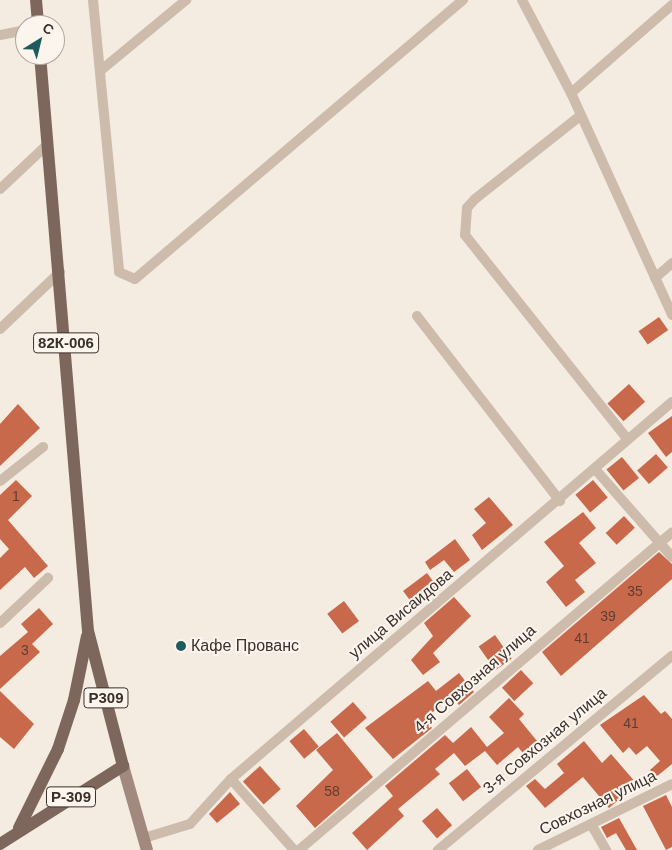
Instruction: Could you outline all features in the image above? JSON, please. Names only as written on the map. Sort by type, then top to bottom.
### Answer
[{"type":"main road","points":[[36,0],[37,15]]},
{"type":"main road","name":"82К-006","points":[[0,844],[18,828],[58,749],[74,700],[88,631],[60,272],[41,65]]},
{"type":"main road","name":"Р309","points":[[88,631],[123,766]]},
{"type":"main road","points":[[123,766],[146,844]]},
{"type":"main road","name":"Р-309","points":[[18,828],[123,766]]},
{"type":"street","points":[[93,0],[119,272],[135,278],[463,0]]},
{"type":"street","points":[[100,71],[186,0]]},
{"type":"street","points":[[526,2],[571,93],[672,315]]},
{"type":"street","points":[[571,93],[672,5]]},
{"type":"street","points":[[0,35],[15,32]]},
{"type":"street","points":[[580,116],[475,199],[467,208],[465,234],[627,439]]},
{"type":"street","points":[[0,189],[48,144]]},
{"type":"street","points":[[655,278],[672,264]]},
{"type":"street","points":[[0,329],[60,272]]},
{"type":"street","points":[[417,316],[560,501]]},
{"type":"street","name":"улица Висаидова","points":[[146,844],[190,824],[231,779],[560,501],[627,439],[672,402]]},
{"type":"street","points":[[0,481],[43,447]]},
{"type":"street","points":[[595,469],[672,557]]},
{"type":"street","name":"4-я Совхозная улица","points":[[299,850],[672,532]]},
{"type":"street","points":[[0,623],[48,578]]},
{"type":"street","name":"3-я Совхозная улица","points":[[438,850],[672,656]]},
{"type":"street","points":[[231,779],[294,850]]},
{"type":"street","name":"Совхозная улица","points":[[538,850],[672,784]]},
{"type":"street","points":[[592,824],[606,850]]},
{"type":"building","points":[[659,317],[668,330],[648,344],[639,331]]},
{"type":"building","points":[[629,384],[645,402],[624,421],[607,403]]},
{"type":"building","points":[[18,404],[40,428],[0,466],[0,424]]},
{"type":"building","points":[[672,416],[672,452],[666,457],[648,433]]},
{"type":"building","points":[[656,454],[668,468],[649,484],[637,470]]},
{"type":"building","points":[[622,457],[639,478],[623,491],[606,470]]},
{"type":"building","points":[[16,480],[32,496],[8,520],[48,566],[34,578],[25,567],[0,590],[0,558],[9,549],[0,539],[0,495]]},
{"type":"building","points":[[593,480],[608,498],[590,512],[575,495]]},
{"type":"building","points":[[489,497],[513,525],[482,550],[472,535],[486,523],[474,509]]},
{"type":"building","points":[[583,512],[596,528],[579,543],[596,563],[575,580],[585,592],[566,607],[546,582],[564,566],[544,542]]},
{"type":"building","points":[[624,516],[635,528],[617,545],[606,533]]},
{"type":"building","points":[[455,539],[470,560],[454,572],[444,560],[430,570],[425,562]]},
{"type":"building","points":[[659,552],[672,564],[672,579],[561,676],[542,652]]},
{"type":"building","points":[[427,573],[439,589],[415,607],[403,591]]},
{"type":"building","points":[[454,597],[471,616],[433,653],[440,662],[423,675],[411,660],[433,636],[424,623]]},
{"type":"building","points":[[344,601],[359,621],[342,634],[327,614]]},
{"type":"building","points":[[39,608],[53,624],[32,644],[40,652],[0,689],[0,656],[28,632],[21,624]]},
{"type":"building","points":[[495,635],[512,659],[495,670],[479,646]]},
{"type":"building","points":[[521,670],[533,683],[514,701],[502,688]]},
{"type":"building","points":[[459,673],[474,692],[459,705],[451,696],[425,719],[432,728],[393,759],[365,728],[428,681],[436,691]]},
{"type":"building","points":[[0,691],[34,724],[14,749],[0,737]]},
{"type":"building","points":[[644,695],[661,714],[665,711],[672,719],[672,764],[656,777],[650,770],[660,761],[647,746],[636,755],[629,747],[623,753],[600,725]]},
{"type":"building","points":[[509,698],[524,714],[519,719],[537,741],[523,753],[518,747],[497,765],[485,751],[465,766],[454,753],[435,769],[440,774],[398,809],[404,816],[367,850],[352,833],[393,796],[385,786],[445,735],[453,743],[471,727],[487,747],[504,733],[489,717]]},
{"type":"building","points":[[353,702],[367,718],[344,738],[330,722]]},
{"type":"building","points":[[304,729],[319,747],[304,759],[289,741]]},
{"type":"building","points":[[337,733],[373,777],[315,828],[296,806],[333,770],[316,750]]},
{"type":"building","points":[[584,741],[602,763],[611,754],[637,784],[609,808],[583,777],[545,808],[526,786],[535,779],[545,789],[564,773],[557,764]]},
{"type":"building","points":[[260,766],[281,789],[264,804],[243,781]]},
{"type":"building","points":[[467,769],[481,787],[463,801],[449,783]]},
{"type":"building","points":[[230,792],[240,804],[217,823],[209,814]]},
{"type":"building","points":[[666,795],[672,807],[672,847],[666,850],[643,806]]},
{"type":"building","points":[[437,808],[452,825],[437,838],[422,821]]},
{"type":"building","points":[[619,818],[637,850],[626,850],[616,833],[607,838],[601,827]]},
{"type":"place","name":"Кафе Прованс","points":[[181,646]]}]
